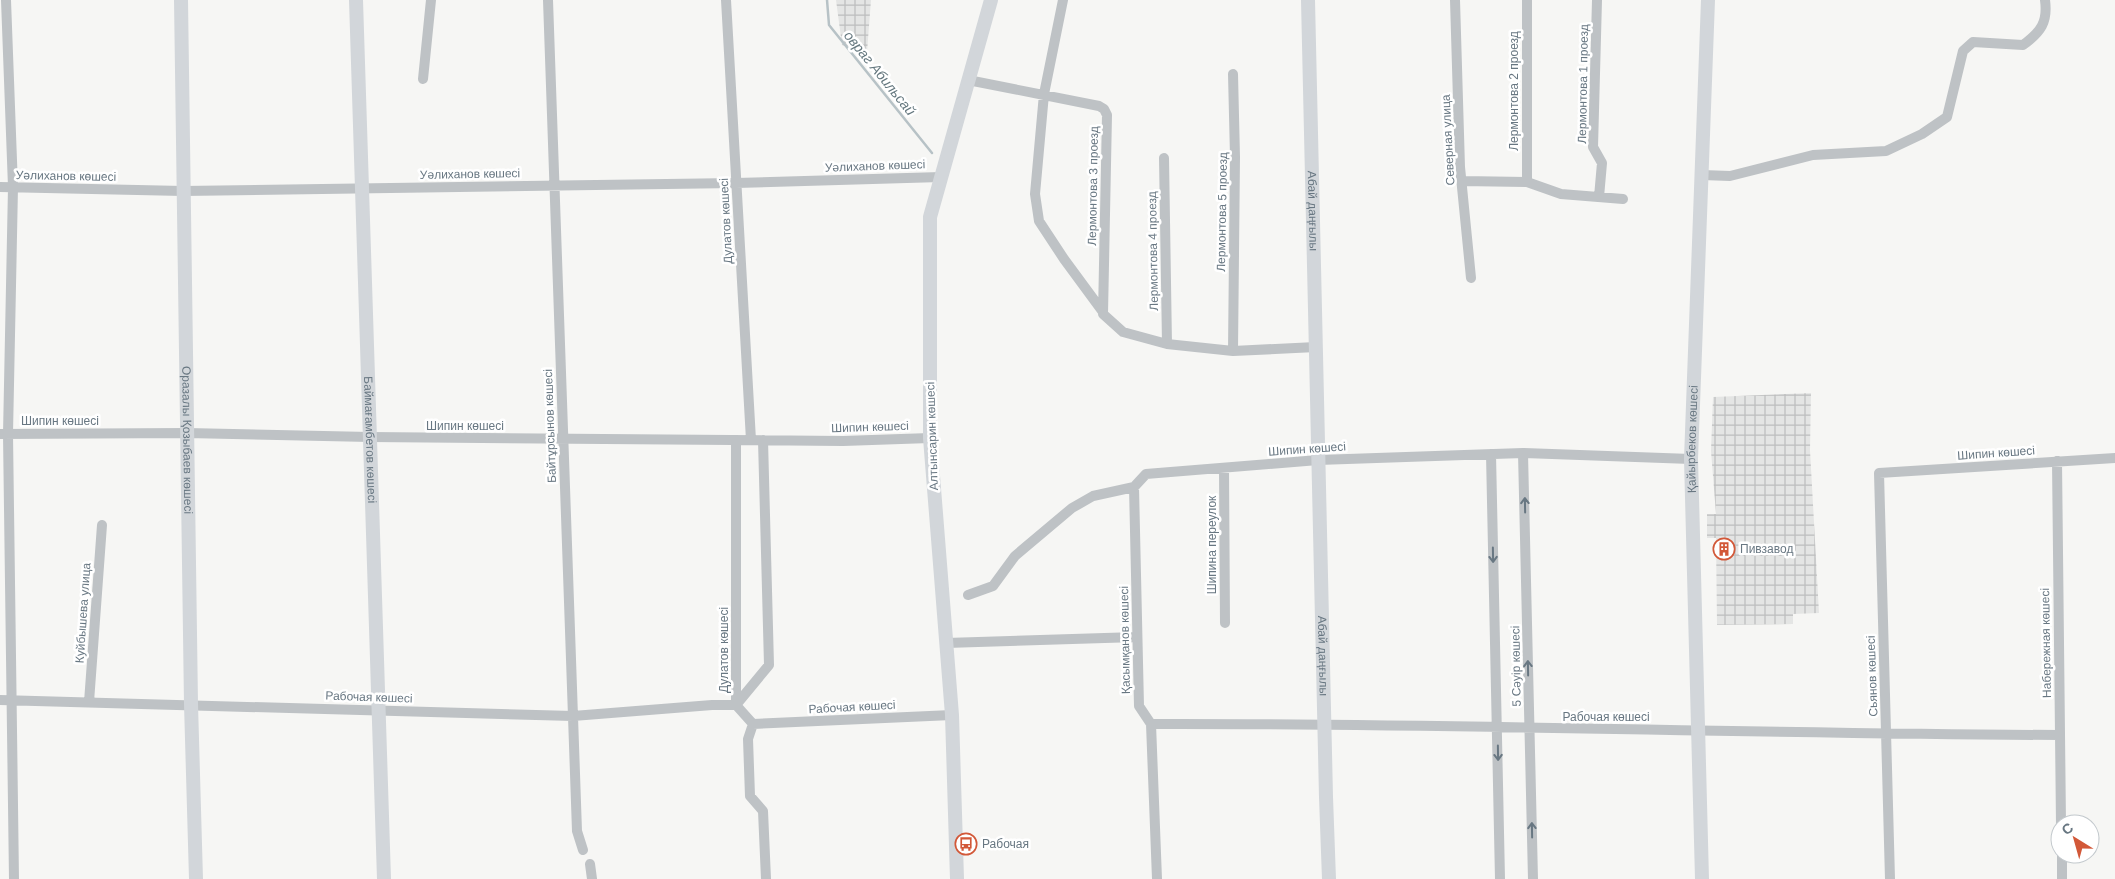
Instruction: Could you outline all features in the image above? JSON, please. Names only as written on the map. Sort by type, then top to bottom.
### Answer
[{"type":"street","points":[[6,0],[13,187],[4,434],[12,700],[14,879]]},
{"type":"street","name":"Оразалы Қозыбаев көшесі","points":[[181,0],[191,704],[196,879]]},
{"type":"street","name":"Баймағамбетов көшесі","points":[[356,0],[384,879]]},
{"type":"street","points":[[423,79],[431,0]]},
{"type":"street","name":"Байтұрсынов көшесі","points":[[548,0],[577,831],[583,850]]},
{"type":"street","name":"Дулатов көшесі","points":[[726,0],[751,440]]},
{"type":"street","name":"Алтынсарин көшесі","points":[[957,879],[952,715],[930,438],[930,217],[991,0]]},
{"type":"street","points":[[1063,0],[1044,94],[1036,194],[1039,221],[1103,313],[1123,332],[1167,344],[1233,351],[1316,347]]},
{"type":"street","name":"Абай даңғылы","points":[[1308,0],[1324,724],[1330,879]]},
{"type":"street","name":"Северная улица","points":[[1455,0],[1462,181],[1471,278]]},
{"type":"street","name":"Лермонтова 2 проезд","points":[[1527,0],[1527,182]]},
{"type":"street","name":"Лермонтова 1 проезд","points":[[1597,0],[1593,146],[1602,163],[1599,197]]},
{"type":"street","name":"Қайырбеков көшесі","points":[[1702,879],[1691,459],[1708,0]]},
{"type":"street","points":[[1702,175],[1730,176],[1813,155],[1886,151],[1922,134],[1947,118],[1963,51],[1973,42],[2023,44],[2030,40],[2040,31],[2047,14],[2045,0]]},
{"type":"street","name":"Лермонтова 5 проезд","points":[[1233,74],[1235,157],[1233,351]]},
{"type":"street","name":"Лермонтова 3 проезд","points":[[968,80],[1099,106],[1107,115],[1103,313]]},
{"type":"street","name":"Лермонтова 4 проезд","points":[[1164,158],[1167,344]]},
{"type":"street","name":"Уәлиханов көшесі","points":[[0,187],[183,191],[736,183],[941,177]]},
{"type":"street","points":[[1462,181],[1527,182],[1561,194],[1623,199]]},
{"type":"street","name":"Шипин көшесі","points":[[4,434],[187,433],[370,437],[843,441],[930,438]]},
{"type":"street","name":"Дулатов көшесі","points":[[736,440],[738,707]]},
{"type":"street","name":"Дулатов көшесі","points":[[738,707],[769,665],[763,440]]},
{"type":"street","name":"Шипин көшесі","points":[[968,595],[993,586],[1015,556],[1072,508],[1094,496],[1134,487],[1146,474],[1318,460],[1523,453],[1691,459]]},
{"type":"street","name":"5 Сәуір көшесі","points":[[1523,453],[1533,879]]},
{"type":"street","name":"5 Сәуір көшесі","points":[[1491,454],[1500,879]]},
{"type":"street","name":"Шипин көшесі","points":[[1879,473],[2115,458]]},
{"type":"street","name":"Набережная көшесі","points":[[2057,461],[2061,814]]},
{"type":"street","name":"Шипина переулок","points":[[1224,468],[1225,623]]},
{"type":"street","name":"Сьянов көшесі","points":[[1879,473],[1890,879]]},
{"type":"street","name":"Қасымқанов көшесі","points":[[1134,487],[1139,706],[1151,724],[1157,879]]},
{"type":"street","name":"Куйбышева улица","points":[[89,702],[102,526]]},
{"type":"street","points":[[946,643],[1137,636]]},
{"type":"street","name":"Рабочая көшесі","points":[[0,700],[379,709],[573,716],[712,705],[738,707]]},
{"type":"street","points":[[738,707],[750,720],[748,739],[750,796],[762,811],[766,879]]},
{"type":"street","name":"Рабочая көшесі","points":[[750,720],[952,715]]},
{"type":"street","name":"Рабочая көшесі","points":[[1151,724],[1324,724],[1886,734],[2060,735]]},
{"type":"street","points":[[590,864],[592,879]]},
{"type":"street","points":[[2062,864],[2062,879]]},
{"type":"shaded area","points":[[836,0],[871,0],[867,52],[842,45]]},
{"type":"shaded area","points":[[1811,393],[1810,450],[1819,613],[1793,614],[1793,624],[1717,625],[1716,538],[1707,538],[1707,514],[1716,514],[1711,451],[1713,397]]},
{"type":"waterway","name":"овраг Абильсай","points":[[827,0],[829,25],[932,153]]},
{"type":"place","name":"Пивзавод","points":[[1724,549]]},
{"type":"place","name":"Рабочая","points":[[966,844]]}]
